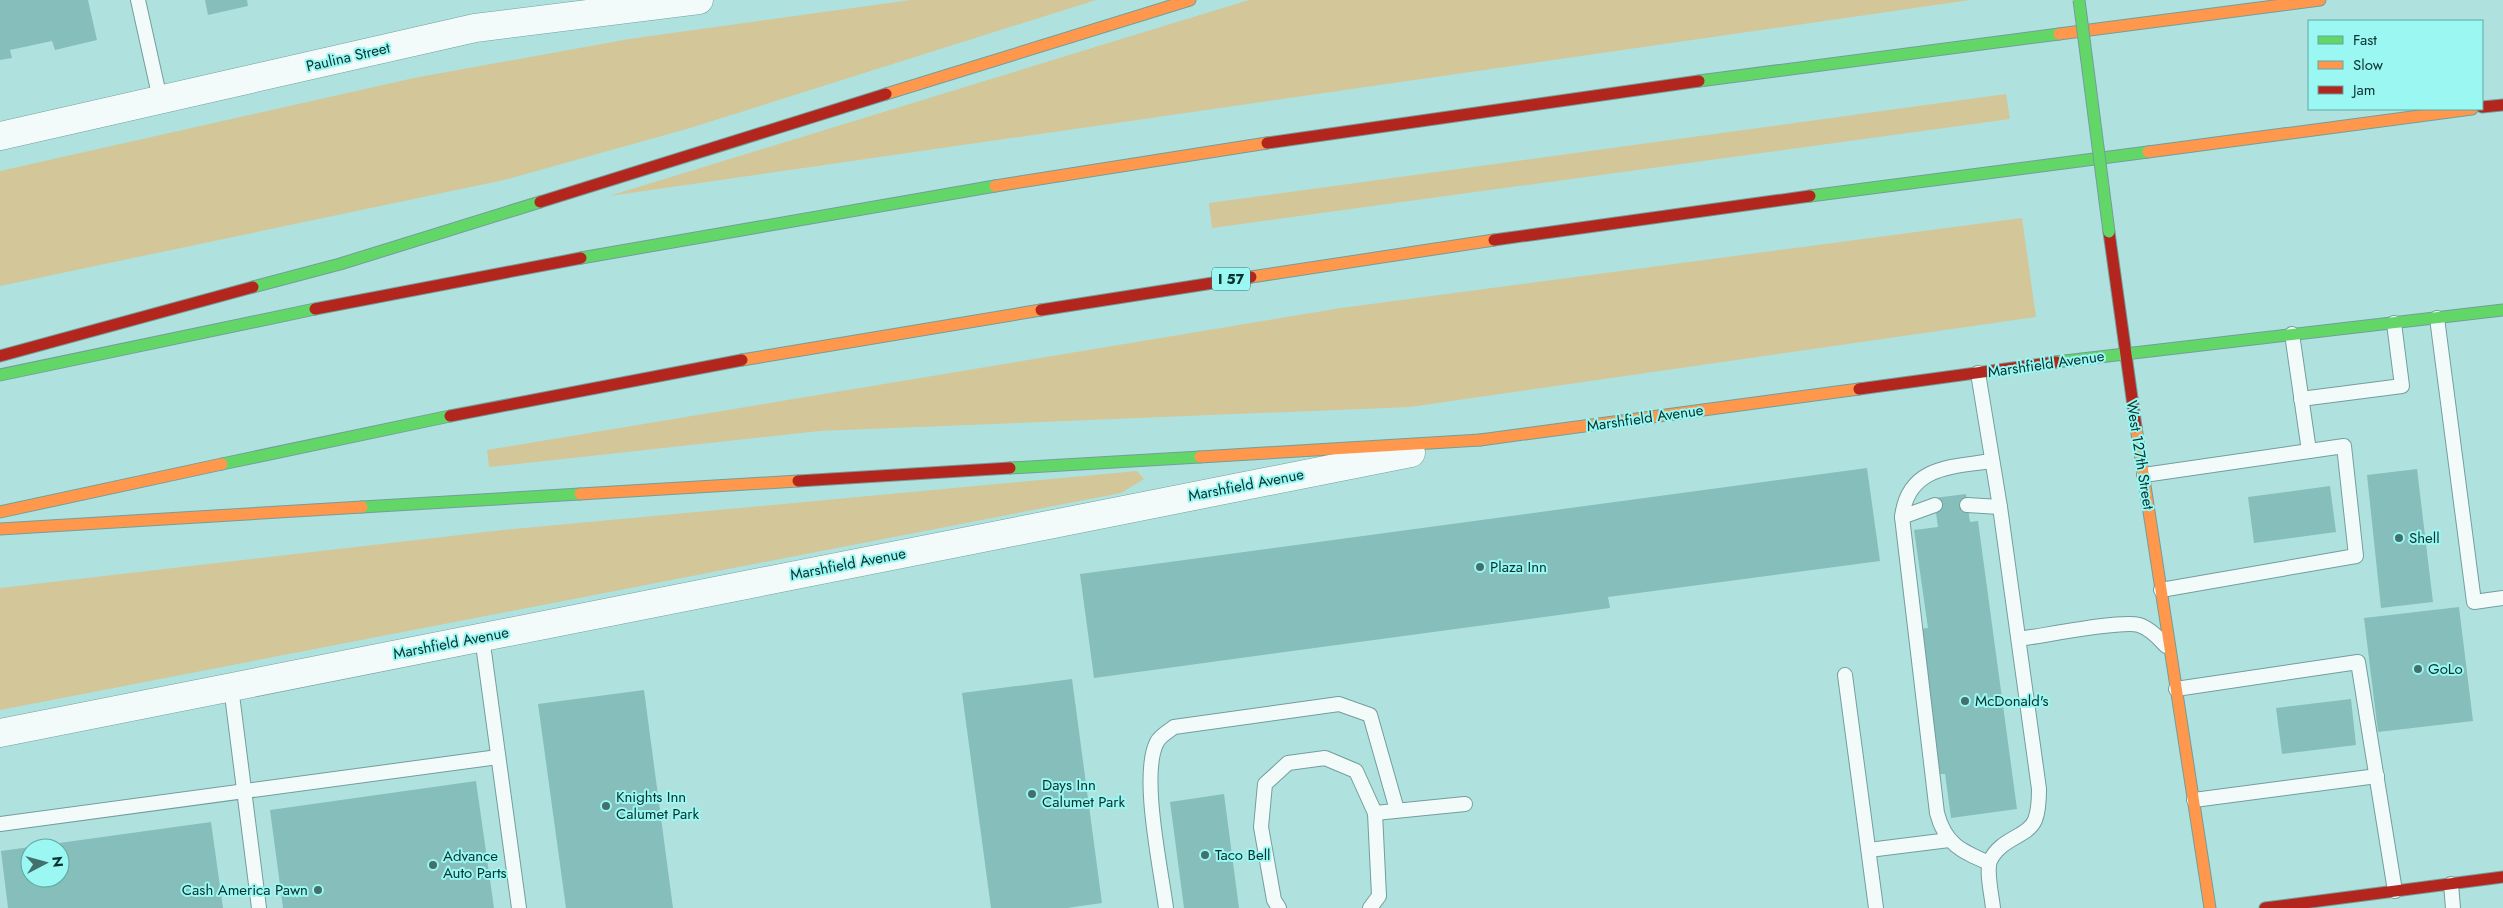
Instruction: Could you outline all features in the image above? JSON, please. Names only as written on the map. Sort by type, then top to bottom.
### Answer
[{"type":"main road","points":[[0,356],[340,264],[1190,0]]},
{"type":"main road","name":"West 127th Street","points":[[2079,0],[2125,353],[2210,908]]},
{"type":"main road","points":[[0,375],[430,286],[690,238],[1076,172],[1498,110],[2320,0]]},
{"type":"main road","points":[[2483,108],[2503,105]]},
{"type":"main road","name":"I 57","points":[[0,512],[416,423],[695,368],[1185,286],[1672,214],[2464,110]]},
{"type":"main road","name":"Marshfield Avenue","points":[[1480,440],[2125,353],[2503,310]]},
{"type":"main road","points":[[0,529],[1480,440]]},
{"type":"main road","points":[[2266,908],[2354,902],[2395,891],[2503,878]]},
{"type":"street","name":"Paulina Street","points":[[0,136],[475,28],[699,0]]},
{"type":"street","name":"Marshfield Avenue","points":[[0,733],[1480,440]]},
{"type":"lane","points":[[138,0],[160,100]]},
{"type":"lane","points":[[2437,318],[2474,602],[2503,598]]},
{"type":"lane","points":[[2301,399],[2402,386],[2394,323]]},
{"type":"lane","points":[[2292,334],[2309,451]]},
{"type":"lane","points":[[1978,373],[2000,507],[2039,789],[2035,820],[2027,831],[2012,838],[1998,850],[1989,863],[1993,908]]},
{"type":"lane","points":[[2144,475],[2344,446],[2356,556],[2161,590]]},
{"type":"lane","points":[[1989,863],[1961,850],[1949,840],[1941,828],[1937,813],[1902,517],[1904,500],[1922,477],[1947,468],[1992,461]]},
{"type":"lane","points":[[1902,517],[1935,505]]},
{"type":"lane","points":[[1968,505],[2000,507]]},
{"type":"lane","points":[[2019,639],[2121,624],[2138,625],[2155,634],[2170,650]]},
{"type":"lane","points":[[482,637],[519,908]]},
{"type":"lane","points":[[2176,689],[2358,662],[2395,891]]},
{"type":"lane","points":[[1845,675],[1876,908]]},
{"type":"lane","points":[[231,687],[258,908]]},
{"type":"lane","points":[[1166,908],[1149,782],[1150,768],[1158,740],[1174,727],[1339,704],[1370,715],[1397,810]]},
{"type":"lane","points":[[0,824],[498,757]]},
{"type":"lane","points":[[1279,908],[1274,900],[1261,827],[1265,784],[1288,763],[1326,758],[1356,771],[1375,812],[1379,896],[1370,908]]},
{"type":"lane","points":[[2194,800],[2377,776]]},
{"type":"lane","points":[[1375,812],[1465,804]]},
{"type":"lane","points":[[1869,850],[1949,840]]},
{"type":"lane","points":[[2450,884],[2453,908]]},
{"type":"shaded area","points":[[911,0],[1096,0],[690,128],[504,180],[0,286],[0,171],[414,78],[629,39]]},
{"type":"shaded area","points":[[1249,0],[1970,0],[609,196]]},
{"type":"shaded area","points":[[2006,94],[2010,119],[1212,228],[1209,203]]},
{"type":"shaded area","points":[[2022,218],[2036,317],[1410,407],[820,431],[489,467],[487,450],[1341,308]]},
{"type":"shaded area","points":[[1137,471],[1144,479],[1121,493],[0,710],[0,588],[503,530]]},
{"type":"building","points":[[0,0],[88,0],[97,40],[55,50],[52,41],[10,50],[12,58],[0,60]]},
{"type":"building","points":[[205,0],[247,0],[248,6],[208,15]]},
{"type":"building","name":"Plaza Inn","points":[[1867,468],[1880,561],[1608,597],[1610,608],[1094,678],[1080,574]]},
{"type":"building","name":"Shell","points":[[2417,469],[2433,602],[2381,608],[2367,475]]},
{"type":"building","points":[[2330,486],[2336,532],[2254,543],[2248,497]]},
{"type":"building","name":"McDonald's","points":[[1966,494],[1970,522],[1978,521],[2017,809],[1951,818],[1945,774],[1938,774],[1919,629],[1928,628],[1914,530],[1938,527],[1934,498]]},
{"type":"building","name":"GoLo","points":[[2459,607],[2473,721],[2378,732],[2364,618]]},
{"type":"building","name":"Days Inn Calumet Park","points":[[1072,679],[1102,903],[1067,908],[991,908],[962,693]]},
{"type":"building","name":"Knights Inn Calumet Park","points":[[644,690],[673,908],[566,908],[538,704]]},
{"type":"building","points":[[2351,699],[2356,745],[2282,754],[2276,708]]},
{"type":"building","points":[[476,781],[494,908],[283,908],[270,810]]},
{"type":"building","name":"Taco Bell","points":[[1224,794],[1239,908],[1184,908],[1170,802]]},
{"type":"building","points":[[211,822],[223,908],[8,908],[1,851],[20,848],[20,888],[70,888],[70,841]]},
{"type":"traffic: fast","points":[[2079,0],[2109,232]]},
{"type":"traffic: fast","points":[[1699,81],[2059,34]]},
{"type":"traffic: fast","points":[[1810,196],[2148,152]]},
{"type":"traffic: fast","points":[[581,258],[995,186]]},
{"type":"traffic: fast","points":[[253,287],[340,264],[540,202]]},
{"type":"traffic: fast","points":[[0,375],[315,309]]},
{"type":"traffic: fast","points":[[2056,362],[2503,310]]},
{"type":"traffic: fast","points":[[222,464],[450,416]]},
{"type":"traffic: fast","points":[[1010,468],[1200,457]]},
{"type":"traffic: fast","points":[[362,507],[580,494]]},
{"type":"traffic: slow","points":[[886,94],[1190,0]]},
{"type":"traffic: slow","points":[[2059,34],[2320,0]]},
{"type":"traffic: slow","points":[[2148,152],[2464,110]]},
{"type":"traffic: slow","points":[[995,186],[1267,143]]},
{"type":"traffic: slow","points":[[1251,277],[1494,240]]},
{"type":"traffic: slow","points":[[742,360],[1041,310]]},
{"type":"traffic: slow","points":[[1480,440],[1859,389]]},
{"type":"traffic: slow","points":[[2136,427],[2210,908]]},
{"type":"traffic: slow","points":[[1200,457],[1480,440]]},
{"type":"traffic: slow","points":[[0,512],[222,464]]},
{"type":"traffic: slow","points":[[580,494],[798,481]]},
{"type":"traffic: slow","points":[[0,529],[362,507]]},
{"type":"traffic: jam","points":[[1267,143],[1699,81]]},
{"type":"traffic: jam","points":[[540,202],[886,94]]},
{"type":"traffic: jam","points":[[2483,107],[2503,105]]},
{"type":"traffic: jam","points":[[1494,240],[1810,196]]},
{"type":"traffic: jam","points":[[2109,232],[2136,427]]},
{"type":"traffic: jam","points":[[315,309],[581,258]]},
{"type":"traffic: jam","points":[[1041,310],[1251,277]]},
{"type":"traffic: jam","points":[[0,356],[253,287]]},
{"type":"traffic: jam","points":[[450,416],[742,360]]},
{"type":"traffic: jam","points":[[1859,389],[2056,362]]},
{"type":"traffic: jam","points":[[798,481],[1010,468]]},
{"type":"traffic: jam","points":[[2265,908],[2503,877]]},
{"type":"place","name":"Shell","points":[[2399,538]]},
{"type":"place","name":"Plaza Inn","points":[[1480,567]]},
{"type":"place","name":"GoLo","points":[[2418,669]]},
{"type":"place","name":"McDonald's","points":[[1965,701]]},
{"type":"place","name":"Days Inn Calumet Park","points":[[1032,794]]},
{"type":"place","name":"Knights Inn Calumet Park","points":[[606,806]]},
{"type":"place","name":"Taco Bell","points":[[1205,855]]},
{"type":"place","name":"Advance Auto Parts","points":[[433,865]]},
{"type":"place","name":"Cash America Pawn","points":[[318,890]]}]
